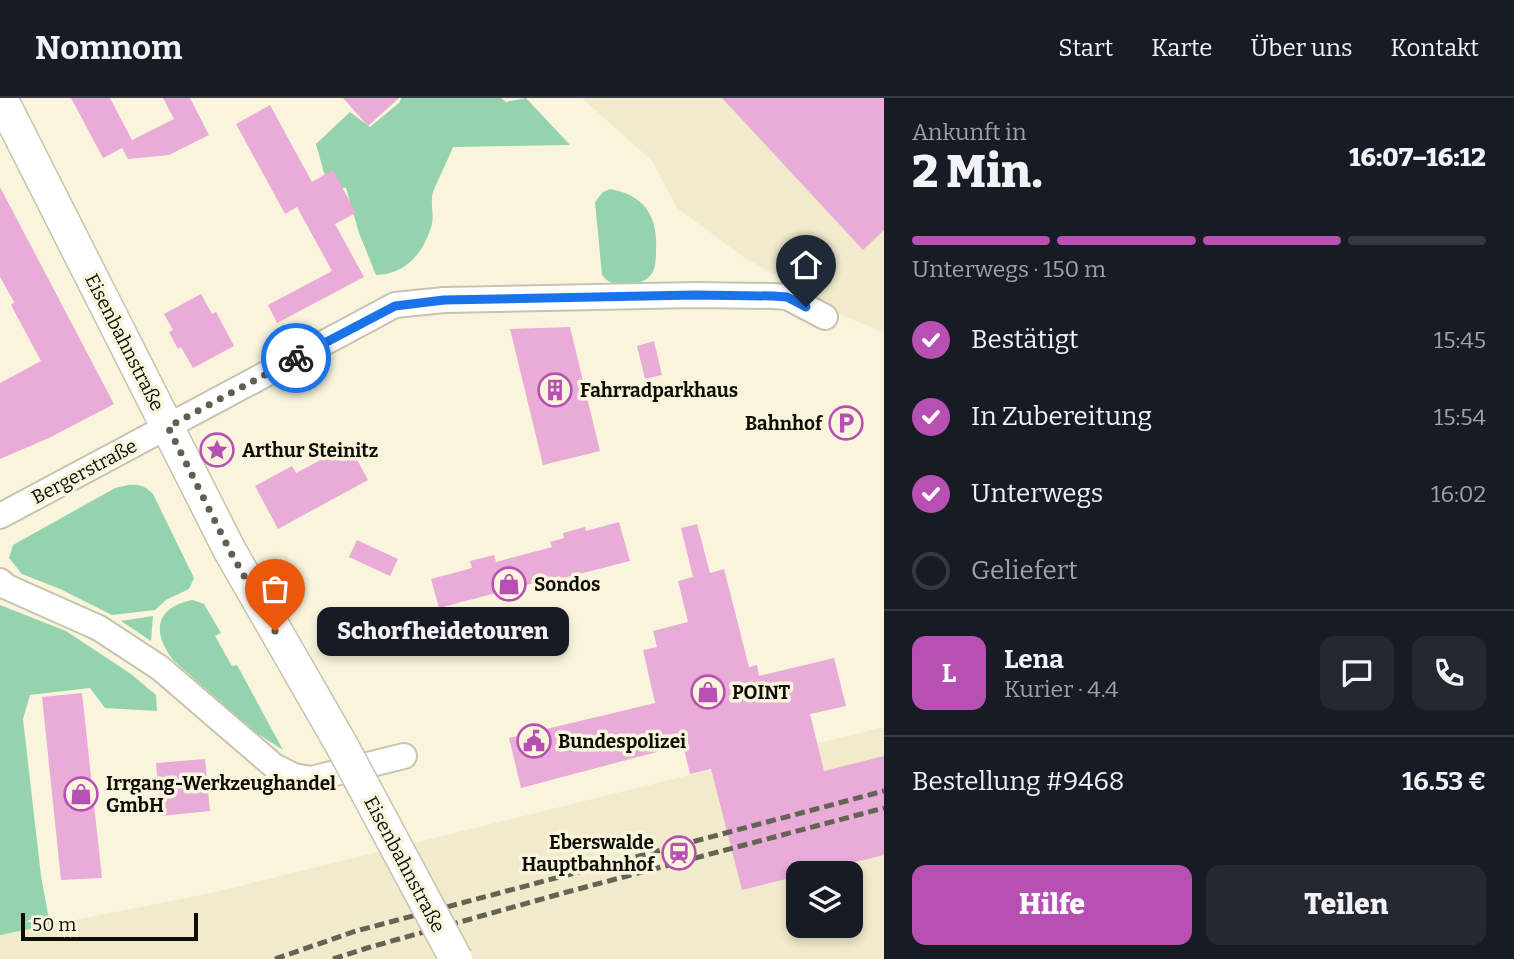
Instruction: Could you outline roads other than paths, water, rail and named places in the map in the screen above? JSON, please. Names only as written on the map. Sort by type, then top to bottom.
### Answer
[{"type":"main road","name":"Eisenbahnstraße","points":[[1,98],[235,561],[341,744],[456,959]]},
{"type":"street","name":"Bergerstraße","points":[[0,516],[395,306],[444,300],[773,296],[787,297],[825,317]]},
{"type":"street","points":[[0,581],[7,587],[99,628],[160,668],[274,766],[294,776],[311,779],[404,756]]},
{"type":"railway","points":[[275,959],[356,931],[884,791]]},
{"type":"railway","points":[[333,959],[567,892],[884,808]]},
{"type":"place","name":"Fahrradparkhaus","points":[[555,390]]},
{"type":"place","name":"Bahnhof","points":[[846,423]]},
{"type":"place","name":"Arthur Steinitz","points":[[217,450]]},
{"type":"place","name":"Sondos","points":[[509,584]]},
{"type":"place","name":"Schorfheidetouren","points":[[275,631]]},
{"type":"place","name":"POINT","points":[[708,692]]},
{"type":"place","name":"Bundespolizei","points":[[534,741]]},
{"type":"place","name":"Irrgang-Werkzeughandel GmbH","points":[[81,794]]},
{"type":"place","name":"Eberswalde Hauptbahnhof","points":[[679,853]]}]
